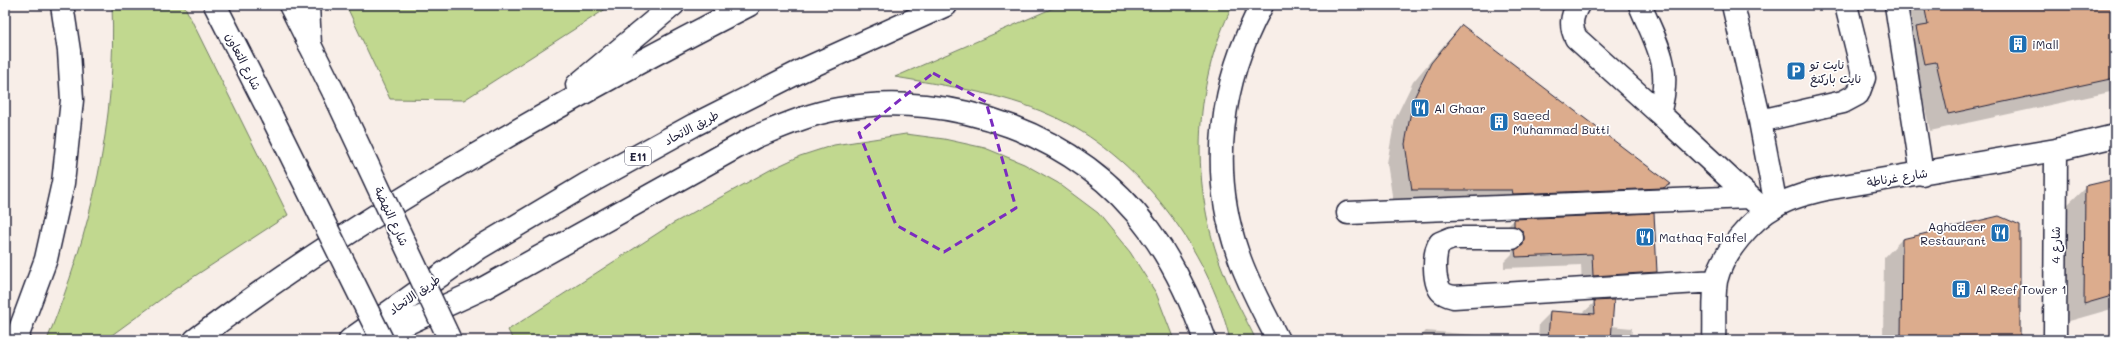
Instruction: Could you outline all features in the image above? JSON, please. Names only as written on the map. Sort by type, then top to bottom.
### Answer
[{"type":"main road","points":[[16,340],[46,259],[63,183],[72,100],[69,51],[62,5]]},
{"type":"main road","name":"شارع التعاون","points":[[215,5],[382,340]]},
{"type":"main road","points":[[290,5],[310,45]]},
{"type":"main road","points":[[308,5],[310,45]]},
{"type":"main road","points":[[541,116],[672,5]]},
{"type":"main road","points":[[195,340],[233,311],[384,210],[541,116],[674,43],[749,5]]},
{"type":"main road","name":"طريق الاتحاد","points":[[350,340],[479,248],[586,185],[694,125],[805,69],[946,5]]},
{"type":"main road","points":[[1262,5],[1248,31],[1234,67],[1225,104],[1221,142],[1222,181],[1228,218],[1238,255],[1278,340]]},
{"type":"main road","points":[[1578,5],[1573,13],[1572,24],[1576,38],[1749,197],[1771,209]]},
{"type":"main road","points":[[1640,5],[1661,51],[1665,88],[1659,113]]},
{"type":"main road","points":[[1733,5],[1760,121],[1771,209]]},
{"type":"main road","points":[[1760,121],[1843,102],[1858,94],[1863,87],[1864,78],[1846,5]]},
{"type":"main road","points":[[1896,5],[1922,174]]},
{"type":"main road","name":"شارع النهضة","points":[[310,45],[450,340]]},
{"type":"main road","points":[[372,340],[484,288],[755,137],[795,120],[838,109],[881,104],[925,105],[968,112],[1010,125],[1050,144],[1087,168],[1120,196],[1149,229],[1173,265],[1193,304],[1205,340]]},
{"type":"main road","name":"شارع غرناطة","points":[[1716,281],[1728,255],[1745,231],[1771,209],[1790,199],[1826,189],[1922,174],[2056,150],[2115,136]]},
{"type":"main road","name":"شارع 4","points":[[2055,340],[2056,150]]},
{"type":"main road","points":[[1348,213],[1749,197]]},
{"type":"main road","points":[[1512,238],[1452,238],[1440,242],[1435,254],[1436,282],[1442,293],[1454,297],[1716,281],[1714,340]]},
{"type":"highlighted area","points":[[933,73],[986,102],[1016,208],[944,252],[896,225],[859,133]]},
{"type":"green space","points":[[112,5],[184,5],[288,215],[175,289],[105,340],[47,340],[63,299],[76,258],[98,176],[110,92]]},
{"type":"green space","points":[[346,5],[612,5],[464,100],[390,99]]},
{"type":"green space","points":[[1060,5],[1233,5],[1219,36],[1203,102],[1200,137],[1201,171],[1205,206],[1212,239],[1234,297],[1256,340],[1230,340],[1220,306],[1205,272],[1187,239],[1165,208],[1140,179],[1112,153],[1082,132],[1031,107],[974,91],[895,77]]},
{"type":"green space","points":[[906,134],[944,139],[985,148],[1024,164],[1058,183],[1098,213],[1130,252],[1156,293],[1174,340],[513,340],[508,330],[672,224],[770,170],[800,156],[834,145]]},
{"type":"building","name":"iMall","points":[[1924,5],[2115,5],[2115,78],[1948,114],[1936,62],[1924,64],[1916,27],[1928,25]]},
{"type":"building","name":"Saeed Muhammad Butti","points":[[1462,25],[1671,184],[1663,188],[1513,194],[1512,190],[1412,190],[1405,144],[1413,100],[1431,63]]},
{"type":"building","points":[[2115,179],[2115,295],[2084,304],[2085,186]]},
{"type":"building","points":[[1654,213],[1657,272],[1593,276],[1592,254],[1516,257],[1515,250],[1523,245],[1524,238],[1523,231],[1514,226],[1514,219]]},
{"type":"building","name":"Al Reef Tower 1","points":[[1999,216],[2020,225],[2020,340],[1901,340],[1902,239]]},
{"type":"building","points":[[1614,300],[1611,340],[1548,340],[1550,311],[1595,314],[1594,301]]},
{"type":"place","name":"iMall","points":[[2018,44]]},
{"type":"place","name":"نايت تو نايت باركنغ","points":[[1796,71]]},
{"type":"place","name":"Al Ghaar","points":[[1420,108]]},
{"type":"place","name":"Saeed Muhammad Butti","points":[[1499,122]]},
{"type":"place","name":"Aghadeer Restaurant","points":[[2000,233]]},
{"type":"place","name":"Mathaq Falafel","points":[[1645,237]]},
{"type":"place","name":"Al Reef Tower 1","points":[[1961,289]]}]
